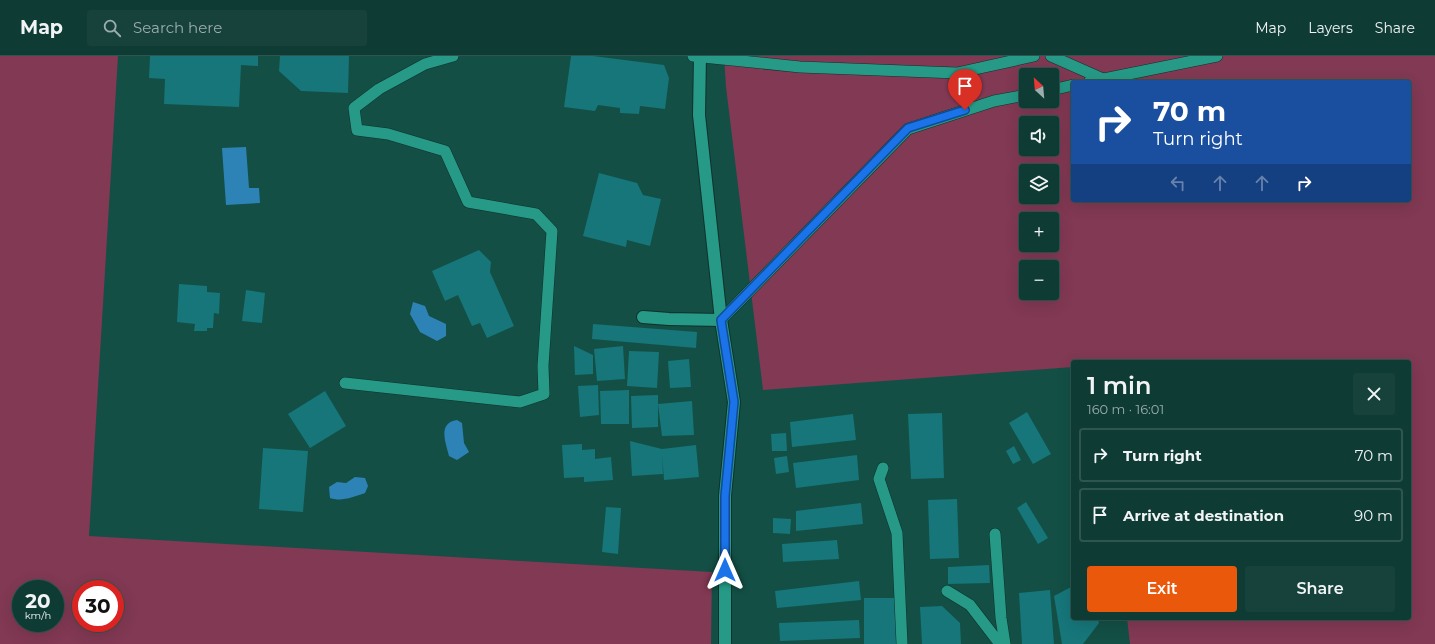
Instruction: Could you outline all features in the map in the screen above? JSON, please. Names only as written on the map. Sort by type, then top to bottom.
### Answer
[{"type":"street","points":[[698,56],[699,115],[721,320],[734,402],[725,496],[725,644]]},
{"type":"street","points":[[643,317],[721,320]]},
{"type":"lane","points":[[345,383],[520,402],[544,394],[543,366],[552,231],[536,214],[468,202],[445,151],[388,134],[357,130],[354,108],[379,89],[424,64],[453,56]]},
{"type":"lane","points":[[698,56],[800,67],[957,73],[1034,56]]},
{"type":"lane","points":[[1051,56],[1103,79]]},
{"type":"lane","points":[[1098,80],[1217,56]]},
{"type":"lane","points":[[1059,88],[1071,85]]},
{"type":"lane","points":[[721,320],[908,128],[994,101],[1019,96]]},
{"type":"lane","points":[[883,468],[879,479],[897,533],[902,644]]},
{"type":"lane","points":[[995,534],[1001,618],[1005,644]]},
{"type":"lane","points":[[947,591],[970,605],[1000,644]]},
{"type":"shaded area","points":[[0,56],[118,56],[89,536],[712,572],[711,644],[0,644]]},
{"type":"shaded area","points":[[724,56],[1435,56],[1435,644],[1130,644],[1127,620],[1411,620],[1411,360],[1071,360],[1071,367],[763,390],[726,87]]},
{"type":"water","points":[[246,147],[249,188],[259,188],[260,203],[226,205],[222,148]]},
{"type":"water","points":[[413,302],[425,306],[429,316],[446,324],[446,336],[437,341],[420,332],[410,314]]},
{"type":"water","points":[[457,420],[462,423],[464,443],[469,452],[457,460],[449,456],[444,434],[447,425]]},
{"type":"water","points":[[355,477],[365,478],[368,486],[365,493],[343,499],[330,498],[329,487],[337,482],[346,483]]},
{"type":"building","points":[[150,56],[258,56],[258,66],[241,65],[239,107],[164,104],[165,79],[149,78]]},
{"type":"building","points":[[280,56],[349,56],[348,93],[301,91],[279,71]]},
{"type":"building","points":[[571,56],[593,56],[664,65],[669,78],[665,109],[640,106],[639,114],[620,113],[620,108],[598,105],[595,111],[564,107]]},
{"type":"building","points":[[599,173],[637,183],[643,195],[661,199],[650,246],[627,240],[626,247],[583,236]]},
{"type":"building","points":[[479,250],[491,262],[490,272],[514,326],[487,338],[480,323],[472,326],[458,295],[445,301],[432,271]]},
{"type":"building","points":[[179,284],[207,286],[207,292],[220,293],[219,314],[214,313],[213,328],[207,328],[207,331],[194,331],[195,324],[177,322]]},
{"type":"building","points":[[246,290],[265,293],[262,323],[242,321]]},
{"type":"building","points":[[593,324],[697,332],[696,348],[592,339]]},
{"type":"building","points":[[574,346],[593,355],[593,374],[575,375]]},
{"type":"building","points":[[623,346],[625,379],[597,381],[594,349]]},
{"type":"building","points":[[629,351],[659,352],[657,388],[627,386]]},
{"type":"building","points":[[689,359],[691,387],[670,388],[668,361]]},
{"type":"building","points":[[598,385],[599,415],[580,417],[578,386]]},
{"type":"building","points":[[629,390],[629,424],[601,424],[600,391]]},
{"type":"building","points":[[325,391],[346,426],[310,448],[288,414]]},
{"type":"building","points":[[658,395],[658,427],[632,428],[631,396]]},
{"type":"building","points":[[692,401],[694,435],[662,436],[658,404]]},
{"type":"building","points":[[1027,412],[1051,454],[1033,464],[1009,423]]},
{"type":"building","points":[[942,413],[944,478],[911,479],[908,414]]},
{"type":"building","points":[[853,414],[856,440],[792,447],[790,422]]},
{"type":"building","points":[[786,433],[787,451],[772,451],[771,434]]},
{"type":"building","points":[[630,441],[662,449],[696,445],[699,477],[664,480],[662,455],[663,474],[632,476]]},
{"type":"building","points":[[582,444],[582,450],[595,449],[595,459],[611,457],[613,480],[584,482],[584,477],[564,478],[562,445]]},
{"type":"building","points":[[1014,446],[1021,460],[1013,464],[1006,451]]},
{"type":"building","points":[[263,448],[308,451],[303,512],[259,509]]},
{"type":"building","points":[[857,455],[859,480],[796,488],[793,463]]},
{"type":"building","points":[[787,456],[789,472],[776,474],[774,458]]},
{"type":"building","points":[[957,499],[959,558],[930,559],[928,500]]},
{"type":"building","points":[[1026,502],[1048,538],[1038,544],[1017,508]]},
{"type":"building","points":[[861,503],[863,524],[796,531],[796,511]]},
{"type":"building","points":[[606,507],[621,508],[618,554],[602,552]]},
{"type":"building","points":[[773,518],[791,519],[790,534],[773,533]]},
{"type":"building","points":[[837,540],[839,559],[783,562],[782,544]]},
{"type":"building","points":[[989,565],[990,583],[948,584],[948,567]]},
{"type":"building","points":[[859,581],[861,600],[777,608],[775,591]]},
{"type":"building","points":[[1071,587],[1071,620],[1098,620],[1099,623],[1083,644],[1062,644],[1054,596]]},
{"type":"building","points":[[1050,590],[1054,644],[1022,644],[1019,593]]},
{"type":"building","points":[[864,598],[896,598],[896,644],[864,644]]},
{"type":"building","points":[[942,606],[960,623],[961,644],[922,644],[920,607]]},
{"type":"building","points":[[859,620],[860,638],[780,641],[779,623]]},
{"type":"route","points":[[725,570],[725,496],[734,402],[721,320],[908,128],[965,110]]}]
